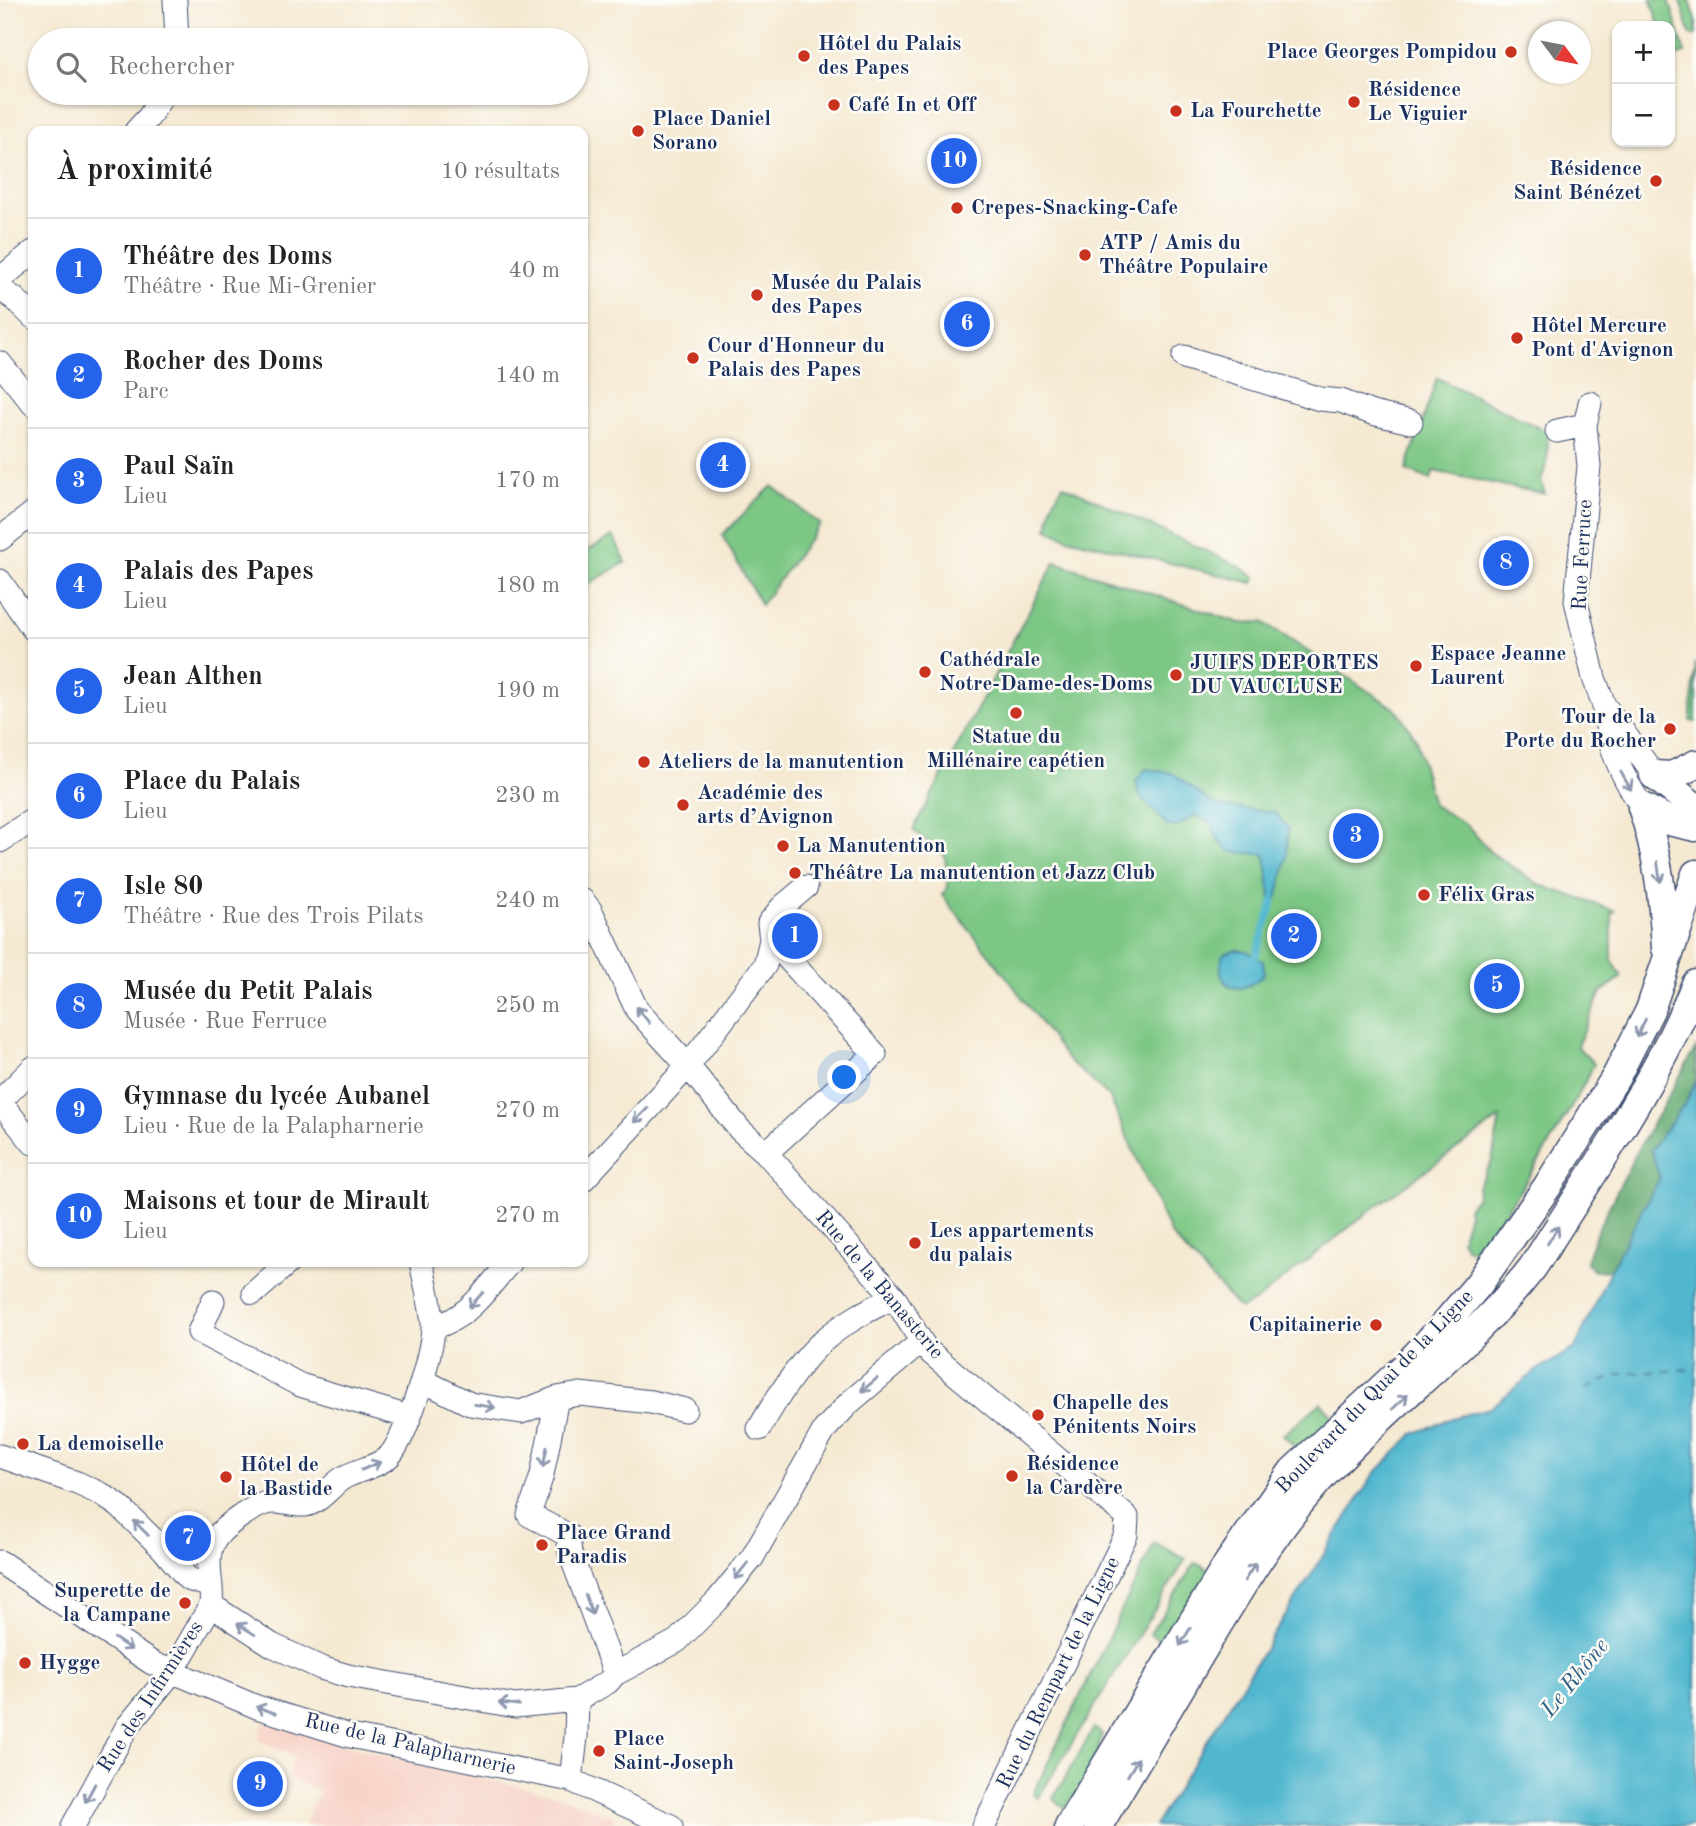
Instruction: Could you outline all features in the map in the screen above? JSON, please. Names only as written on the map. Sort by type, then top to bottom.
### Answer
[{"type":"main road","points":[[1654,775],[1672,776],[1696,764]]},
{"type":"main road","points":[[1654,775],[1696,808]]},
{"type":"main road","points":[[1642,807],[1669,821],[1696,827]]},
{"type":"main road","points":[[1642,807],[1661,878],[1667,965]]},
{"type":"main road","name":"Boulevard du Quai de la Ligne","points":[[1069,1826],[1229,1562],[1293,1471],[1408,1364],[1443,1326],[1516,1234],[1586,1128],[1650,1010],[1696,874]]},
{"type":"main road","name":"Boulevard du Quai de la Ligne","points":[[1098,1826],[1271,1539],[1330,1467],[1482,1326],[1511,1296],[1533,1267],[1652,1072],[1680,1023],[1696,984]]},
{"type":"street","points":[[175,0],[176,28]]},
{"type":"street","points":[[141,126],[156,105]]},
{"type":"street","points":[[0,279],[28,257]]},
{"type":"street","points":[[0,289],[28,313]]},
{"type":"street","points":[[1184,356],[1320,399],[1341,401],[1372,413],[1410,422]]},
{"type":"street","points":[[0,363],[28,398]]},
{"type":"street","name":"Rue Ferruce","points":[[1590,403],[1585,425],[1589,466],[1576,601],[1594,678],[1604,705],[1608,738],[1622,775],[1642,807]]},
{"type":"street","points":[[1557,431],[1585,425]]},
{"type":"street","points":[[0,539],[28,517]]},
{"type":"street","points":[[0,581],[28,622]]},
{"type":"street","name":"Rue Ferruce","points":[[1604,705],[1654,775]]},
{"type":"street","points":[[0,841],[28,823]]},
{"type":"street","points":[[588,1175],[688,1066],[765,965],[771,940],[769,923],[782,907],[806,887]]},
{"type":"street","name":"Rue de la Banasterie","points":[[588,907],[637,1010],[688,1066],[740,1130],[766,1153],[894,1297],[926,1349],[1127,1517]]},
{"type":"street","points":[[766,1153],[875,1054],[771,940]]},
{"type":"street","points":[[28,1073],[0,1101],[28,1137]]},
{"type":"street","points":[[254,1293],[283,1267]]},
{"type":"street","points":[[211,1596],[208,1560],[218,1522],[270,1502],[304,1505],[313,1502],[339,1480],[389,1457],[397,1445],[422,1380],[434,1327],[422,1267]]},
{"type":"street","points":[[434,1327],[451,1322],[469,1309],[506,1267]]},
{"type":"street","points":[[759,1429],[781,1391],[822,1341],[857,1316],[894,1297]]},
{"type":"street","points":[[213,1301],[199,1332],[300,1385],[409,1417]]},
{"type":"street","points":[[0,1456],[78,1483],[119,1506],[163,1549],[188,1579],[272,1645],[299,1659],[348,1676],[515,1706],[577,1700],[608,1682],[615,1674],[677,1641],[717,1601],[752,1558],[825,1429],[850,1402],[921,1342]]},
{"type":"street","points":[[422,1380],[470,1404],[521,1412],[557,1398],[580,1394],[651,1402],[685,1410]]},
{"type":"street","points":[[557,1398],[542,1475],[529,1516],[568,1535],[570,1553],[615,1674]]},
{"type":"street","name":"Rue du Rempart de la Ligne","points":[[984,1826],[1126,1535],[1127,1517]]},
{"type":"street","name":"Rue de la Palapharnerie","points":[[0,1562],[152,1663],[257,1707],[350,1736],[571,1780],[634,1818]]},
{"type":"street","name":"Rue des Infirmières","points":[[73,1826],[127,1727],[173,1671],[211,1596]]},
{"type":"street","points":[[571,1780],[577,1700]]},
{"type":"street","points":[[634,1818],[671,1826]]},
{"type":"shaded area","points":[[263,1722],[400,1760],[551,1794],[614,1816],[612,1826],[304,1826],[319,1791],[287,1776],[295,1756],[258,1740]]},
{"type":"green space","points":[[1651,0],[1669,0],[1685,53],[1675,56],[1675,21],[1657,21]]},
{"type":"green space","points":[[1680,0],[1690,0],[1696,21],[1696,35],[1692,36],[1690,33]]},
{"type":"green space","points":[[1437,378],[1548,432],[1547,463],[1541,481],[1545,494],[1433,471],[1431,480],[1406,470]]},
{"type":"green space","points":[[1063,485],[1239,566],[1255,577],[1253,583],[1067,538],[1048,529],[1052,504]]},
{"type":"green space","points":[[772,486],[820,524],[761,605],[722,535]]},
{"type":"green space","points":[[613,536],[626,562],[588,584],[588,550]]},
{"type":"green space","points":[[1055,562],[1240,623],[1263,622],[1397,710],[1416,739],[1433,805],[1467,825],[1490,852],[1540,885],[1615,911],[1612,913],[1612,960],[1622,977],[1601,992],[1577,1046],[1594,1064],[1540,1160],[1479,1250],[1468,1249],[1461,1240],[1469,1214],[1467,1209],[1477,1197],[1478,1187],[1492,1161],[1500,1118],[1376,1206],[1256,1301],[1240,1309],[1171,1235],[1109,1096],[1067,1059],[942,895],[948,888],[945,856],[913,830]]},
{"type":"green space","points":[[1696,662],[1696,722],[1690,721]]},
{"type":"green space","points":[[1696,1048],[1696,1081],[1687,1101],[1651,1150],[1660,1178],[1610,1270],[1594,1271],[1586,1261],[1596,1233],[1637,1151]]},
{"type":"green space","points":[[1321,1403],[1334,1418],[1301,1453],[1283,1435]]},
{"type":"green space","points":[[1154,1543],[1186,1559],[1038,1798],[1033,1794]]},
{"type":"green space","points":[[1195,1563],[1206,1568],[1211,1574],[1189,1612],[1159,1640],[1150,1634]]},
{"type":"green space","points":[[1094,1728],[1102,1734],[1093,1770],[1066,1808],[1053,1799]]},
{"type":"water","points":[[1146,769],[1172,773],[1212,803],[1274,812],[1288,828],[1287,858],[1277,899],[1271,899],[1265,854],[1231,852],[1220,843],[1210,822],[1195,815],[1176,827],[1167,825],[1139,795],[1136,781]]},
{"type":"water","points":[[1235,950],[1247,951],[1263,961],[1264,973],[1255,982],[1237,988],[1226,982],[1221,973],[1223,954]]},
{"type":"water","name":"Le Rhône","points":[[1696,1081],[1696,1826],[1154,1826],[1374,1474],[1413,1434],[1452,1418],[1490,1408],[1537,1370],[1575,1348],[1610,1270],[1660,1178],[1651,1150],[1687,1101]]},
{"type":"waterway","points":[[1256,955],[1274,899]]},
{"type":"ferry route","points":[[1586,1388],[1621,1374],[1696,1369]]},
{"type":"place","name":"Place Georges Pompidou","points":[[1511,52]]},
{"type":"place","name":"Hôtel du Palais des Papes","points":[[804,56]]},
{"type":"place","name":"Résidence Le Viguier","points":[[1354,102]]},
{"type":"place","name":"Café In et Off","points":[[834,105]]},
{"type":"place","name":"La Fourchette","points":[[1176,111]]},
{"type":"place","name":"Place Daniel Sorano","points":[[638,131]]},
{"type":"place","name":"Maisons et tour de Mirault","points":[[954,161]]},
{"type":"place","name":"Résidence Saint Bénézet","points":[[1656,181]]},
{"type":"place","name":"Crepes-Snacking-Cafe","points":[[957,208]]},
{"type":"place","name":"ATP / Amis du Théâtre Populaire","points":[[1085,255]]},
{"type":"place","name":"Musée du Palais des Papes","points":[[757,295]]},
{"type":"place","name":"Place du Palais","points":[[967,324]]},
{"type":"place","name":"Hôtel Mercure Pont d'Avignon","points":[[1517,338]]},
{"type":"place","name":"Cour d'Honneur du Palais des Papes","points":[[693,358]]},
{"type":"place","name":"Palais des Papes","points":[[723,465]]},
{"type":"place","name":"Musée du Petit Palais","points":[[1506,563]]},
{"type":"place","name":"Espace Jeanne Laurent","points":[[1416,666]]},
{"type":"place","name":"Cathédrale Notre-Dame-des-Doms","points":[[925,672]]},
{"type":"place","name":"JUIFS DEPORTES DU VAUCLUSE","points":[[1176,675]]},
{"type":"place","name":"Statue du Millénaire capétien","points":[[1016,713]]},
{"type":"place","name":"Tour de la Porte du Rocher","points":[[1670,729]]},
{"type":"place","name":"Ateliers de la manutention","points":[[644,762]]},
{"type":"place","name":"Académie des arts d’Avignon","points":[[683,805]]},
{"type":"place","name":"Paul Saïn","points":[[1356,836]]},
{"type":"place","name":"La Manutention","points":[[783,846]]},
{"type":"place","name":"Théâtre La manutention et Jazz Club","points":[[795,873]]},
{"type":"place","name":"Félix Gras","points":[[1424,895]]},
{"type":"place","name":"Théâtre des Doms","points":[[795,936]]},
{"type":"place","name":"Rocher des Doms","points":[[1294,936]]},
{"type":"place","name":"Jean Althen","points":[[1497,986]]},
{"type":"place","name":"Les appartements du palais","points":[[915,1243]]},
{"type":"place","name":"Capitainerie","points":[[1376,1325]]},
{"type":"place","name":"Chapelle des Pénitents Noirs","points":[[1038,1415]]},
{"type":"place","name":"La demoiselle","points":[[23,1444]]},
{"type":"place","name":"Résidence la Cardère","points":[[1012,1476]]},
{"type":"place","name":"Hôtel de la Bastide","points":[[226,1477]]},
{"type":"place","name":"Isle 80","points":[[188,1538]]},
{"type":"place","name":"Place Grand Paradis","points":[[542,1545]]},
{"type":"place","name":"Superette de la Campane","points":[[185,1603]]},
{"type":"place","name":"Hygge","points":[[25,1663]]},
{"type":"place","name":"Place Saint-Joseph","points":[[599,1751]]},
{"type":"place","name":"Gymnase du lycée Aubanel","points":[[260,1784]]}]
